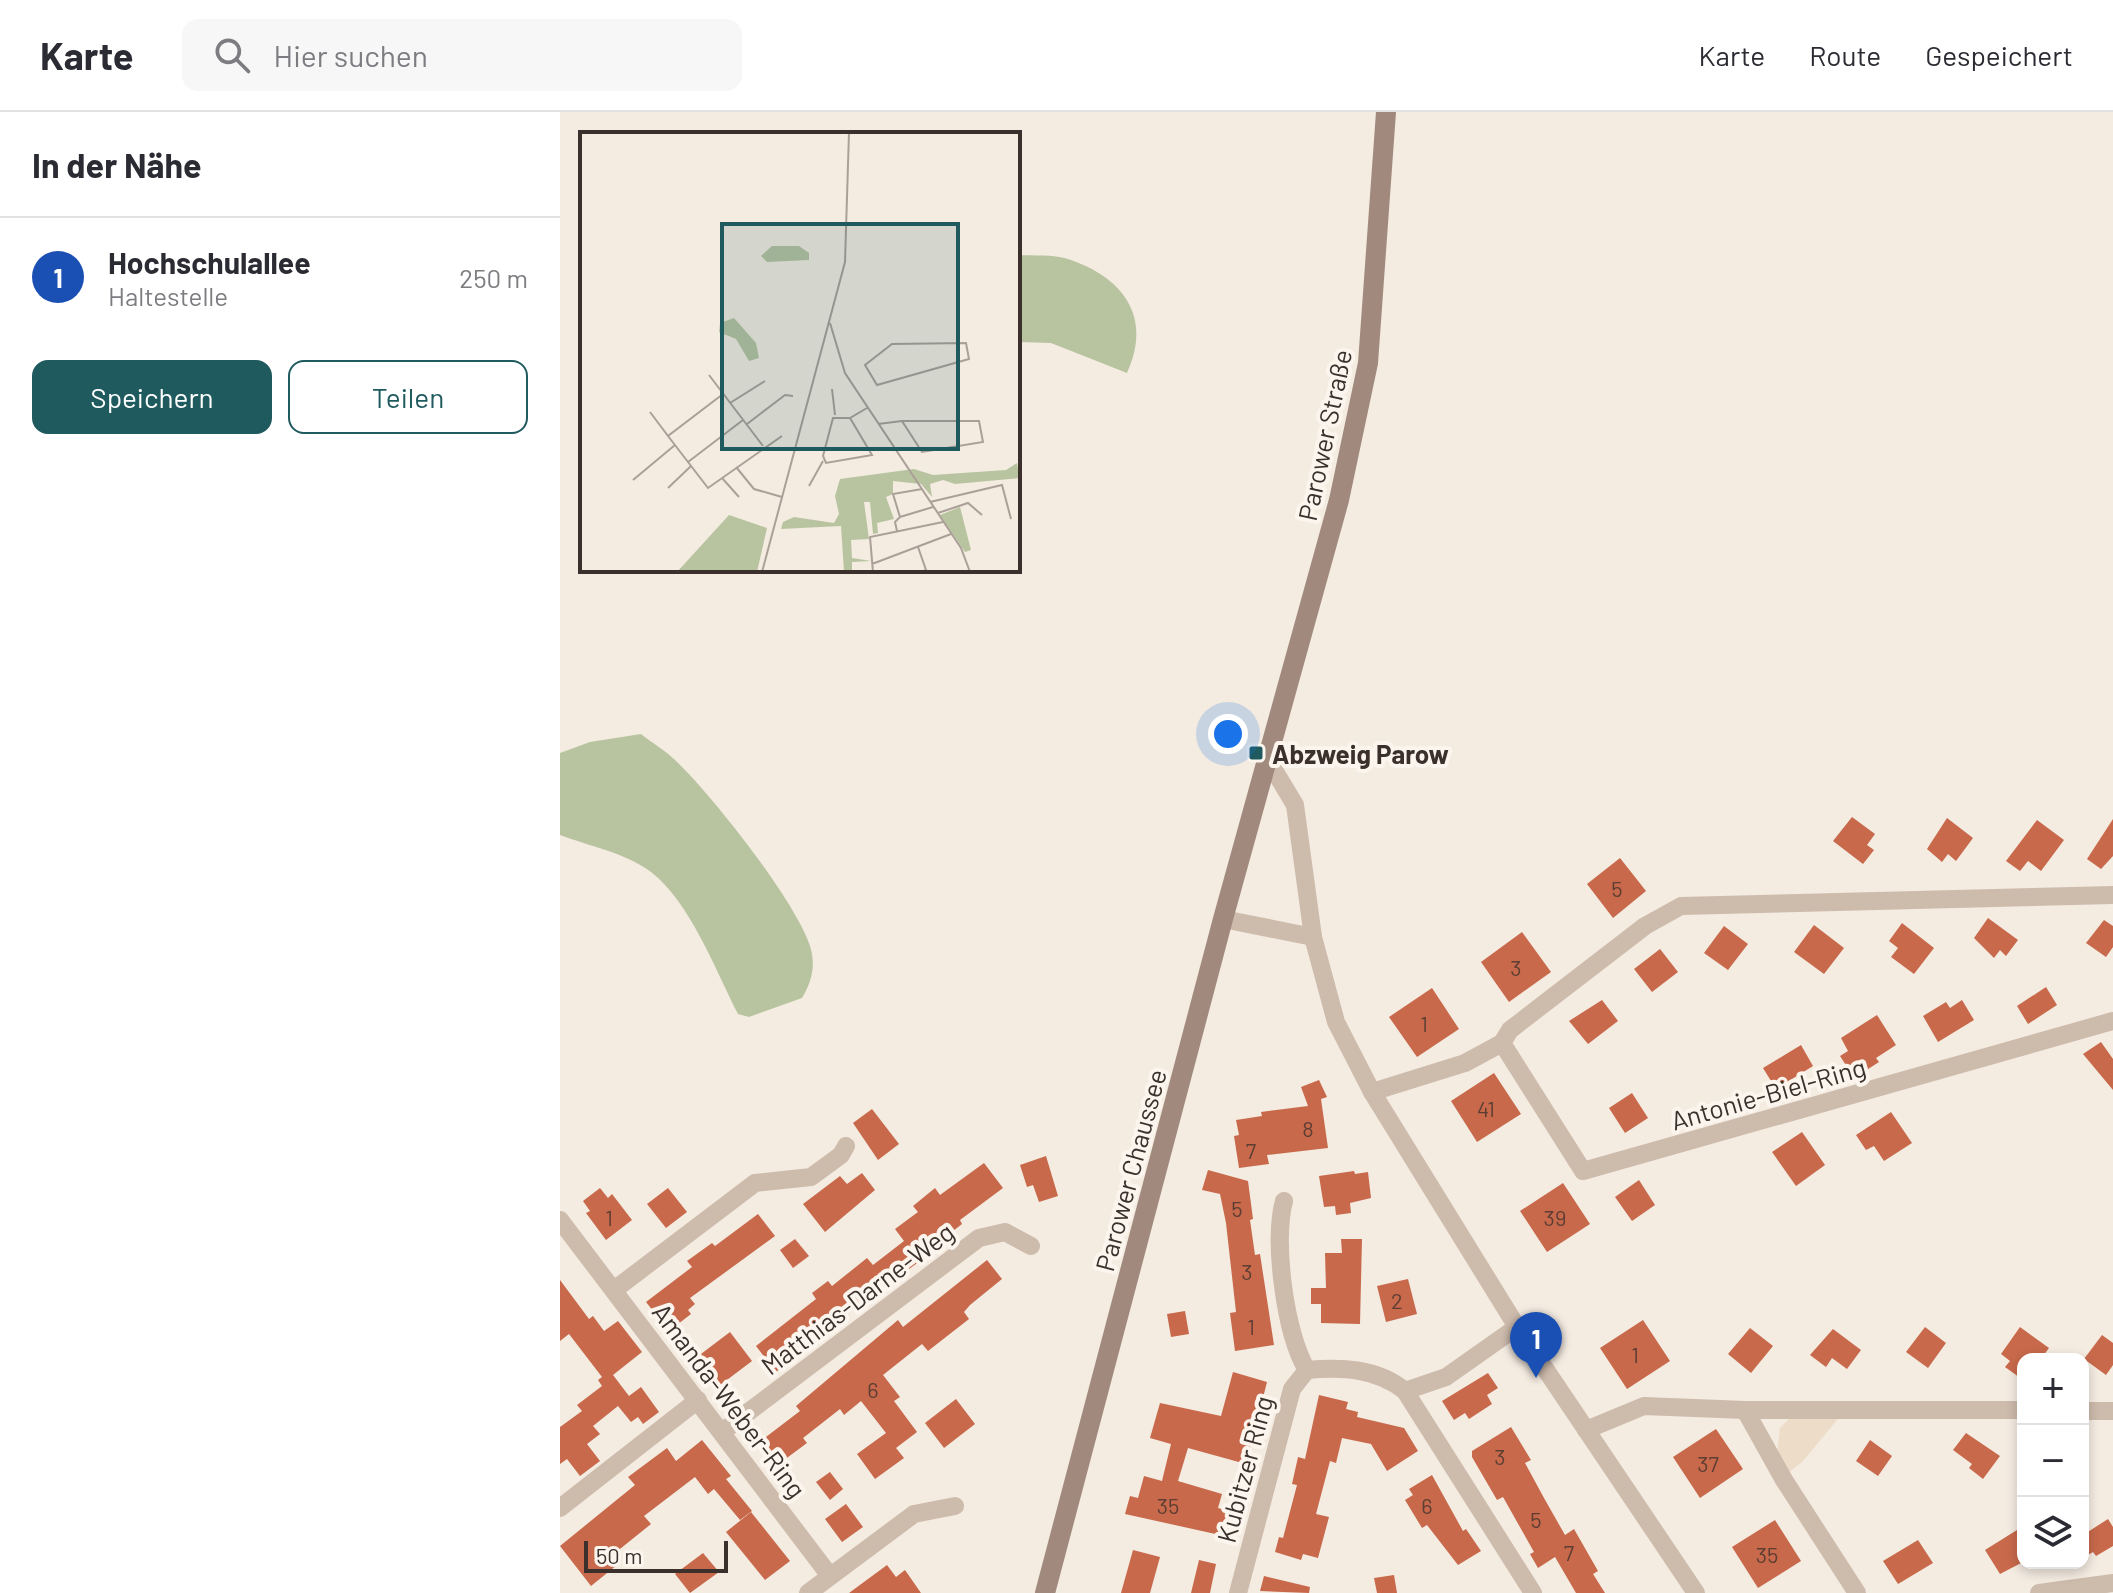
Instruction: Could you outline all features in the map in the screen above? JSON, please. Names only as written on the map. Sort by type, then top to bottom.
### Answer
[{"type":"street","name":"Parower Straße","points":[[1268,760],[1339,500],[1368,363],[1386,112]]},
{"type":"street","name":"Parower Chaussee","points":[[1045,1593],[1268,760]]},
{"type":"street","points":[[1268,760],[1295,805],[1313,937],[1336,1022],[1372,1092],[1517,1327],[1696,1593]]},
{"type":"street","points":[[1372,1092],[1465,1063],[1502,1043],[1510,1030],[1645,926],[1681,906],[2113,895]]},
{"type":"street","points":[[1223,919],[1313,937]]},
{"type":"street","name":"Antonie-Biel-Ring","points":[[1502,1043],[1583,1171],[2113,1021]]},
{"type":"street","points":[[614,1290],[755,1183],[811,1177],[841,1155],[846,1146]]},
{"type":"street","points":[[1284,1201],[1278,1223],[1287,1300],[1294,1345],[1307,1370],[1363,1371],[1389,1378],[1405,1391],[1533,1593]]},
{"type":"street","name":"Amanda-Weber-Ring","points":[[564,1232],[614,1290],[830,1576]]},
{"type":"street","name":"Matthias-Darne-Weg","points":[[722,1432],[979,1238],[1005,1232],[1031,1246]]},
{"type":"street","points":[[1405,1391],[1446,1377],[1517,1327]]},
{"type":"street","name":"Kubitzer Ring","points":[[1238,1593],[1292,1389],[1307,1370]]},
{"type":"street","points":[[560,1508],[698,1400]]},
{"type":"street","points":[[1586,1430],[1644,1406],[1745,1410],[2017,1410]]},
{"type":"street","points":[[1745,1410],[1784,1480],[1857,1593]]},
{"type":"street","points":[[2089,1411],[2113,1411]]},
{"type":"street","points":[[808,1593],[914,1514],[955,1506]]},
{"type":"street","points":[[2039,1593],[2113,1583]]},
{"type":"green space","points":[[1020,255],[1068,259],[1087,267],[1118,288],[1134,317],[1134,353],[1127,373],[1051,343],[1020,342]]},
{"type":"green space","points":[[641,734],[671,756],[691,776],[750,848],[788,902],[812,953],[812,973],[802,998],[749,1017],[738,1014],[701,938],[665,885],[641,865],[560,835],[560,753],[590,742]]},
{"type":"shaded area","points":[[1841,1415],[1803,1461],[1788,1473],[1777,1454],[1780,1428],[1790,1418]]},
{"type":"building","points":[[1852,817],[1875,834],[1867,845],[1874,850],[1863,864],[1833,841]]},
{"type":"building","points":[[1947,818],[1973,838],[1956,861],[1948,854],[1942,862],[1927,849]]},
{"type":"building","points":[[2113,819],[2113,856],[2101,869],[2087,859]]},
{"type":"building","points":[[2037,820],[2064,840],[2041,871],[2028,861],[2020,871],[2006,861]]},
{"type":"building","points":[[1620,858],[1646,891],[1613,918],[1587,884]]},
{"type":"building","points":[[1988,918],[2018,940],[2006,956],[2000,950],[1994,958],[1974,938]]},
{"type":"building","points":[[2104,920],[2113,926],[2113,947],[2106,957],[2086,943]]},
{"type":"building","points":[[1902,923],[1934,948],[1914,974],[1891,957],[1898,948],[1889,941]]},
{"type":"building","points":[[1814,925],[1844,948],[1824,974],[1794,952]]},
{"type":"building","points":[[1724,926],[1748,944],[1728,970],[1704,953]]},
{"type":"building","points":[[1522,932],[1551,972],[1509,1002],[1481,962]]},
{"type":"building","points":[[1660,949],[1678,972],[1652,992],[1634,969]]},
{"type":"building","points":[[2046,987],[2057,1005],[2028,1024],[2017,1006]]},
{"type":"building","points":[[1432,988],[1459,1029],[1417,1057],[1389,1017]]},
{"type":"building","points":[[1602,1000],[1618,1021],[1588,1044],[1569,1021]]},
{"type":"building","points":[[1962,1000],[1974,1020],[1938,1042],[1923,1016],[1946,1002],[1950,1008]]},
{"type":"building","points":[[1877,1015],[1896,1045],[1876,1058],[1879,1062],[1862,1073],[1859,1067],[1851,1073],[1840,1056],[1848,1051],[1841,1038]]},
{"type":"building","points":[[2101,1042],[2113,1059],[2113,1090],[2083,1054]]},
{"type":"building","points":[[1801,1045],[1813,1066],[1776,1089],[1763,1068]]},
{"type":"building","points":[[1494,1073],[1521,1114],[1477,1142],[1451,1101]]},
{"type":"building","points":[[1319,1080],[1327,1097],[1321,1099],[1328,1148],[1267,1155],[1269,1164],[1239,1168],[1234,1136],[1239,1135],[1236,1120],[1262,1116],[1261,1112],[1308,1106],[1301,1087]]},
{"type":"building","points":[[1632,1093],[1648,1118],[1625,1133],[1609,1108]]},
{"type":"building","points":[[872,1109],[899,1144],[878,1160],[853,1123]]},
{"type":"building","points":[[1891,1112],[1912,1143],[1884,1161],[1874,1146],[1866,1150],[1856,1135]]},
{"type":"building","points":[[1802,1132],[1825,1165],[1796,1186],[1772,1152]]},
{"type":"building","points":[[1046,1156],[1058,1196],[1039,1202],[1033,1185],[1027,1187],[1020,1165]]},
{"type":"building","points":[[984,1163],[1003,1188],[960,1220],[962,1224],[917,1259],[920,1261],[794,1353],[797,1356],[776,1372],[756,1346],[816,1299],[812,1293],[828,1281],[832,1286],[867,1258],[873,1265],[904,1241],[895,1229],[918,1212],[913,1206],[935,1188],[940,1195]]},
{"type":"building","points":[[1208,1170],[1248,1181],[1255,1255],[1260,1254],[1274,1345],[1235,1351],[1230,1313],[1236,1312],[1226,1223],[1220,1194],[1202,1190]]},
{"type":"building","points":[[1354,1171],[1355,1174],[1368,1172],[1371,1198],[1350,1203],[1351,1213],[1336,1215],[1335,1206],[1324,1207],[1319,1176]]},
{"type":"building","points":[[862,1173],[875,1190],[825,1232],[803,1204],[840,1176],[847,1184]]},
{"type":"building","points":[[1639,1180],[1655,1205],[1632,1221],[1615,1197]]},
{"type":"building","points":[[1563,1183],[1590,1224],[1547,1252],[1520,1211]]},
{"type":"building","points":[[600,1188],[608,1198],[612,1194],[632,1220],[606,1240],[586,1213],[590,1211],[583,1201]]},
{"type":"building","points":[[668,1188],[687,1212],[666,1228],[647,1204]]},
{"type":"building","points":[[758,1214],[775,1236],[690,1298],[695,1304],[688,1310],[691,1314],[669,1331],[646,1302],[692,1267],[687,1261],[712,1243],[715,1246]]},
{"type":"building","points":[[795,1239],[809,1256],[793,1268],[780,1250]]},
{"type":"building","points":[[1341,1239],[1362,1239],[1360,1324],[1321,1323],[1321,1304],[1311,1304],[1311,1288],[1326,1288],[1325,1253],[1342,1253]]},
{"type":"building","points":[[987,1260],[1002,1279],[964,1312],[969,1319],[928,1351],[922,1344],[883,1375],[900,1397],[894,1401],[917,1432],[896,1448],[904,1458],[875,1479],[857,1454],[886,1433],[861,1401],[844,1415],[840,1409],[803,1438],[807,1443],[780,1463],[762,1440],[800,1411],[796,1406],[898,1320],[903,1327]]},
{"type":"building","points":[[1408,1279],[1417,1314],[1386,1322],[1377,1286]]},
{"type":"building","points":[[560,1280],[589,1319],[593,1316],[604,1331],[618,1321],[642,1352],[613,1375],[629,1396],[641,1387],[659,1412],[643,1424],[638,1417],[631,1422],[618,1406],[593,1426],[600,1434],[587,1444],[600,1461],[580,1476],[567,1459],[560,1464],[560,1427],[582,1411],[577,1405],[602,1386],[598,1380],[602,1377],[569,1334],[560,1341]]},
{"type":"building","points":[[1185,1311],[1189,1334],[1171,1337],[1167,1314]]},
{"type":"building","points":[[1643,1320],[1670,1361],[1627,1389],[1600,1348]]},
{"type":"building","points":[[1925,1327],[1946,1343],[1928,1368],[1906,1352]]},
{"type":"building","points":[[2020,1327],[2049,1348],[2045,1353],[2017,1353],[2017,1376],[2005,1367],[2010,1361],[2001,1354]]},
{"type":"building","points":[[1750,1328],[1773,1346],[1751,1373],[1728,1354]]},
{"type":"building","points":[[1833,1329],[1861,1350],[1847,1369],[1832,1358],[1826,1367],[1810,1355]]},
{"type":"building","points":[[730,1332],[752,1361],[719,1386],[697,1357]]},
{"type":"building","points":[[2102,1335],[2113,1343],[2113,1365],[2106,1375],[2089,1363],[2088,1353]]},
{"type":"building","points":[[1233,1372],[1267,1382],[1246,1464],[1188,1448],[1178,1481],[1222,1494],[1218,1508],[1236,1513],[1229,1537],[1125,1514],[1130,1496],[1138,1498],[1144,1476],[1162,1481],[1171,1444],[1150,1438],[1160,1403],[1221,1416]]},
{"type":"building","points":[[1488,1373],[1498,1388],[1487,1395],[1492,1404],[1469,1419],[1465,1413],[1454,1420],[1442,1401]]},
{"type":"building","points":[[1319,1395],[1348,1402],[1346,1409],[1358,1412],[1357,1417],[1404,1428],[1418,1451],[1387,1471],[1371,1444],[1342,1438],[1336,1463],[1330,1461],[1316,1514],[1329,1517],[1318,1558],[1303,1554],[1301,1560],[1275,1552],[1279,1537],[1283,1538],[1297,1485],[1292,1484],[1298,1457],[1305,1459]]},
{"type":"building","points":[[956,1399],[975,1424],[944,1448],[925,1423]]},
{"type":"building","points":[[1511,1427],[1531,1460],[1525,1463],[1544,1498],[1565,1535],[1574,1529],[1598,1571],[1593,1574],[1605,1593],[1576,1593],[1555,1557],[1538,1568],[1530,1554],[1534,1552],[1503,1497],[1497,1500],[1472,1457],[1472,1451]]},
{"type":"building","points":[[1716,1429],[1743,1469],[1700,1498],[1673,1457]]},
{"type":"building","points":[[1966,1433],[2000,1456],[1983,1479],[1969,1468],[1972,1464],[1953,1450]]},
{"type":"building","points":[[702,1440],[731,1476],[726,1479],[752,1511],[740,1520],[714,1489],[708,1494],[695,1477],[644,1516],[651,1524],[610,1557],[617,1565],[591,1586],[560,1546],[635,1485],[628,1477],[667,1448],[676,1461]]},
{"type":"building","points":[[1870,1440],[1892,1456],[1878,1476],[1856,1461]]},
{"type":"building","points":[[830,1472],[843,1489],[830,1500],[816,1482]]},
{"type":"building","points":[[1432,1475],[1463,1531],[1466,1529],[1481,1551],[1458,1565],[1427,1525],[1422,1528],[1405,1500],[1413,1495],[1409,1489]]},
{"type":"building","points":[[846,1504],[863,1527],[842,1542],[825,1519]]},
{"type":"building","points":[[751,1512],[790,1561],[765,1580],[726,1532]]},
{"type":"building","points":[[2108,1519],[2113,1527],[2113,1546],[2096,1556],[2093,1552],[2089,1554],[2089,1531]]},
{"type":"building","points":[[1775,1520],[1801,1561],[1758,1588],[1732,1547]]},
{"type":"building","points":[[2017,1530],[2017,1565],[2000,1574],[1985,1550]]},
{"type":"building","points":[[1918,1540],[1933,1563],[1898,1584],[1883,1561]]},
{"type":"building","points":[[1133,1550],[1160,1557],[1150,1593],[1121,1593]]},
{"type":"building","points":[[703,1553],[719,1572],[690,1593],[675,1574]]},
{"type":"building","points":[[1199,1560],[1216,1564],[1210,1593],[1191,1593]]},
{"type":"building","points":[[887,1565],[896,1577],[905,1570],[921,1593],[849,1593]]},
{"type":"building","points":[[1394,1575],[1397,1593],[1377,1593],[1374,1578]]},
{"type":"building","points":[[1264,1576],[1310,1587],[1309,1593],[1260,1591]]},
{"type":"place","name":"Abzweig Parow","points":[[1256,753]]},
{"type":"place","name":"Hochschulallee","points":[[1536,1378]]}]
